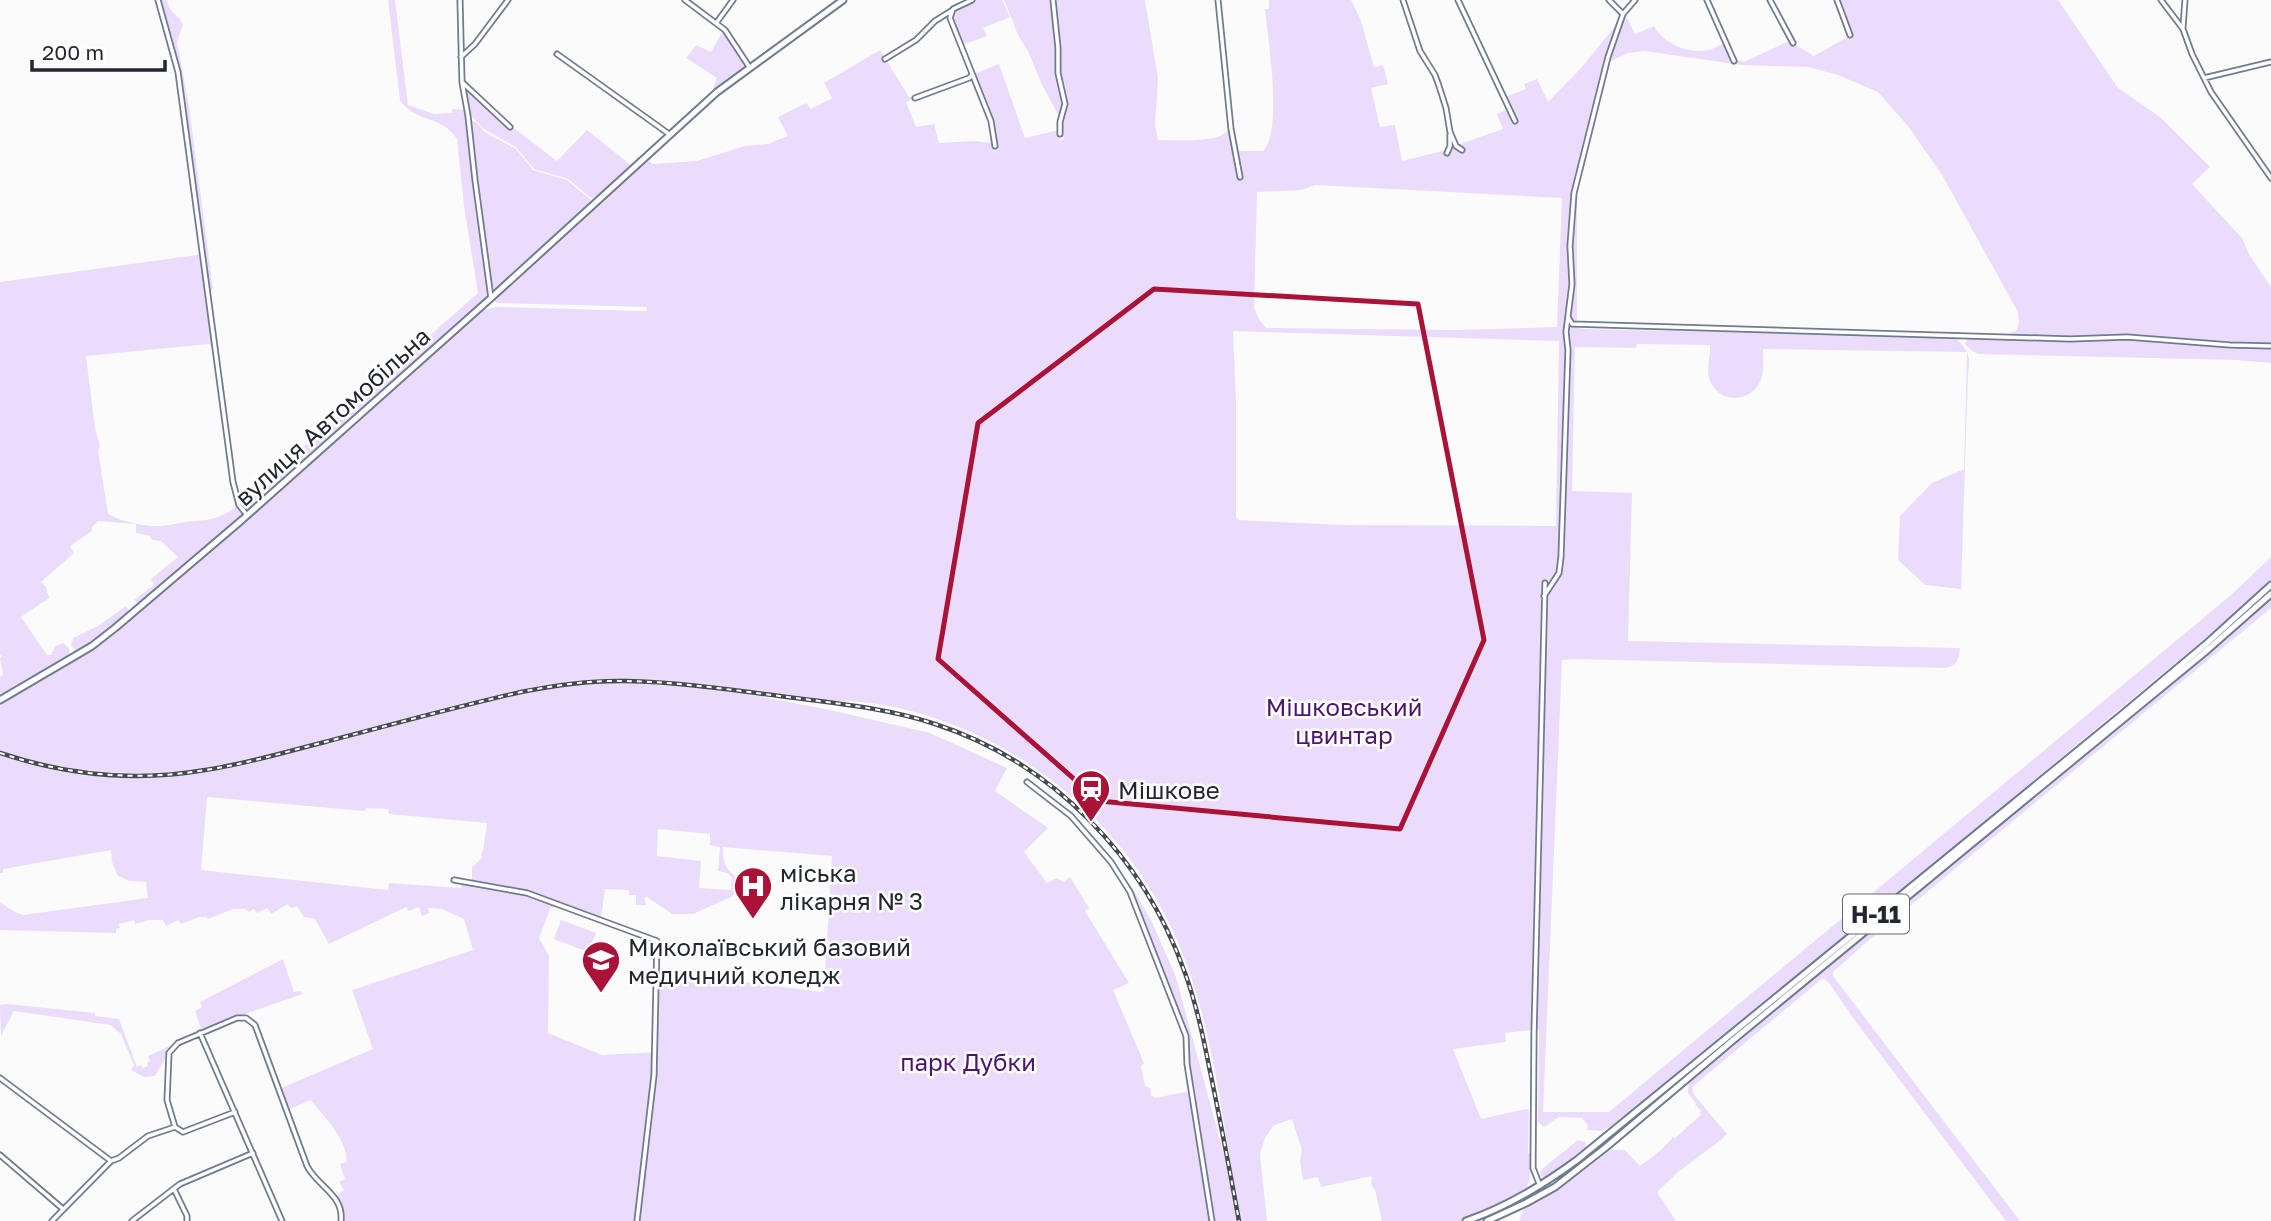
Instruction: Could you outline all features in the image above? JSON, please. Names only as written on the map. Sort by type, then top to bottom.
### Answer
[{"type":"main road","name":"вулиця Автомобільна","points":[[0,700],[92,646],[247,515],[488,302],[716,92],[843,0]]},
{"type":"main road","name":"Н-11","points":[[1466,1221],[1540,1186],[1577,1160],[2135,703],[2271,585]]},
{"type":"main road","name":"Н-11","points":[[1487,1221],[1544,1193],[1605,1148],[1738,1035],[2195,660],[2271,594]]},
{"type":"street","points":[[158,0],[178,72],[233,482],[239,505],[247,515]]},
{"type":"street","points":[[460,0],[462,82],[488,302]]},
{"type":"street","points":[[461,57],[473,47],[508,0]]},
{"type":"street","points":[[685,0],[717,22],[732,38],[750,68]]},
{"type":"street","points":[[717,22],[733,0]]},
{"type":"street","points":[[885,59],[916,40],[935,21],[972,0]]},
{"type":"street","points":[[1053,0],[1058,73],[1065,97],[1060,134]]},
{"type":"street","points":[[1218,0],[1229,115],[1240,177]]},
{"type":"street","points":[[1403,0],[1420,51],[1435,75],[1446,108],[1450,132],[1447,153]]},
{"type":"street","points":[[1458,0],[1515,121]]},
{"type":"street","points":[[1609,0],[1623,14]]},
{"type":"street","points":[[1544,596],[1559,573],[1562,557],[1570,325],[1568,317],[1573,284],[1570,246],[1574,193],[1605,68],[1623,14],[1635,0]]},
{"type":"street","points":[[1707,0],[1734,61]]},
{"type":"street","points":[[1770,0],[1793,43]]},
{"type":"street","points":[[1837,0],[1850,35]]},
{"type":"street","points":[[2161,0],[2183,29],[2211,92],[2271,178]]},
{"type":"street","points":[[2183,29],[2185,0]]},
{"type":"street","points":[[951,11],[950,18],[991,121],[995,146]]},
{"type":"street","points":[[460,43],[473,47]]},
{"type":"street","points":[[557,54],[669,134]]},
{"type":"street","points":[[2204,78],[2271,62]]},
{"type":"street","points":[[915,98],[972,75]]},
{"type":"street","points":[[462,82],[510,127]]},
{"type":"street","points":[[1450,132],[1456,146],[1462,150]]},
{"type":"street","points":[[1570,325],[2047,338],[2127,337],[2271,346]]},
{"type":"street","points":[[1540,1186],[1533,1168],[1534,1033],[1545,583]]},
{"type":"street","points":[[1027,782],[1071,816],[1111,862],[1130,892],[1186,1036],[1187,1064],[1212,1221]]},
{"type":"street","points":[[454,880],[527,893],[657,942],[654,1075],[637,1221]]},
{"type":"street","points":[[235,1112],[183,1132],[175,1127],[167,1100],[169,1053],[178,1043],[237,1018],[246,1017],[252,1021],[307,1166],[339,1204],[341,1221]]},
{"type":"street","points":[[200,1033],[282,1221]]},
{"type":"street","points":[[0,1078],[111,1161]]},
{"type":"street","points":[[52,1221],[111,1161],[120,1158],[148,1136],[175,1127]]},
{"type":"street","points":[[132,1221],[180,1184],[253,1153]]},
{"type":"street","points":[[0,1155],[63,1209]]},
{"type":"street","points":[[174,1189],[187,1219]]},
{"type":"highlighted area","points":[[1154,289],[1418,304],[1484,640],[1400,829],[1099,801],[938,659],[978,423]]},
{"type":"green space","points":[[159,0],[167,0],[183,25],[177,42],[189,106],[213,289],[209,292],[179,72]]},
{"type":"green space","points":[[388,0],[395,0],[408,105],[434,114],[452,113],[452,109],[466,110],[488,295],[486,300],[246,512],[240,502],[478,293],[464,206],[457,139],[444,126],[413,112],[400,100]]},
{"type":"green space","points":[[973,0],[1002,0],[1010,17],[983,28],[987,36],[962,45],[951,18],[952,11]]},
{"type":"green space","points":[[1004,0],[1052,0],[1058,48],[1057,66],[1064,104],[1060,118],[1018,35]]},
{"type":"green space","name":"Мішковський цвинтар","points":[[1054,0],[1145,0],[1158,78],[1155,125],[1158,140],[1210,139],[1233,129],[1236,151],[1263,151],[1269,141],[1273,105],[1265,9],[1269,9],[1269,0],[1351,0],[1361,21],[1374,67],[1383,65],[1388,84],[1371,88],[1380,127],[1395,125],[1402,161],[1446,150],[1449,147],[1449,132],[1457,145],[1503,129],[1497,114],[1510,108],[1505,97],[1526,89],[1524,84],[1537,79],[1548,102],[1582,67],[1619,21],[1607,56],[1572,193],[1569,245],[1572,284],[1565,334],[1560,557],[1557,573],[1552,581],[1542,580],[1531,1030],[1505,1033],[1506,1042],[1453,1049],[1481,1119],[1529,1110],[1528,1153],[1531,1155],[1531,1170],[1523,1194],[1463,1221],[1382,1221],[1375,1190],[1371,1184],[1372,1176],[1321,1187],[1318,1177],[1303,1180],[1300,1161],[1302,1150],[1292,1119],[1274,1125],[1265,1138],[1260,1154],[1267,1221],[1241,1221],[1205,1025],[1181,949],[1141,874],[1113,838],[1081,805],[1045,776],[1007,750],[966,730],[923,714],[871,703],[620,679],[520,691],[251,760],[186,771],[95,771],[64,767],[0,751],[0,703],[93,648],[117,630],[481,310],[497,307],[647,311],[647,307],[497,303],[493,300],[646,158],[652,164],[697,161],[745,146],[768,144],[788,136],[778,117],[806,103],[811,109],[832,98],[824,83],[880,50],[909,97],[915,97],[906,102],[916,127],[934,124],[939,143],[991,143],[995,140],[992,120],[974,74],[999,64],[1025,138],[1059,130],[1060,141],[1064,139],[1062,126],[1066,103],[1059,67]],"holes":[[[1315,185],[1562,198],[1557,327],[1456,330],[1266,328],[1254,307],[1257,192],[1302,190]],[[1233,331],[1559,341],[1556,526],[1341,525],[1238,520]]]},
{"type":"green space","points":[[1838,0],[2058,0],[2118,88],[2160,117],[2210,167],[2192,184],[2242,238],[2250,256],[2271,287],[2271,346],[2124,338],[2271,348],[2271,363],[1979,354],[1965,344],[1968,338],[1583,327],[1574,324],[1570,316],[1574,284],[1571,252],[1574,193],[1609,58],[1625,14],[1635,34],[1654,26],[1670,43],[1701,51],[1725,43],[1735,59],[1744,62],[1789,41],[1814,56],[1851,35]],"holes":[[[1645,51],[1741,65],[1808,67],[1838,75],[1878,92],[1908,126],[1942,175],[2018,312],[2017,330],[2010,334],[1581,324],[1577,321],[1577,195],[1611,61],[1628,53]]]},
{"type":"green space","points":[[723,31],[747,67],[715,90],[713,88],[717,78],[686,58],[696,45],[711,52]]},
{"type":"green space","points":[[464,86],[557,161],[587,130],[632,166],[597,198],[591,198],[568,179],[534,169],[516,147],[484,129],[470,115]]},
{"type":"green space","points":[[471,120],[486,133],[516,149],[533,170],[567,180],[591,200],[584,210],[495,291],[491,285]]},
{"type":"green space","points":[[201,252],[214,348],[209,344],[86,356],[108,514],[127,522],[155,526],[212,519],[237,506],[243,515],[139,605],[134,600],[154,585],[151,579],[178,557],[161,541],[136,533],[136,524],[98,521],[92,531],[70,546],[74,553],[41,582],[46,587],[49,598],[21,617],[47,655],[51,655],[55,646],[63,643],[69,648],[70,656],[0,698],[0,677],[3,675],[0,658],[0,282],[197,255]]},
{"type":"green space","points":[[1569,326],[1584,329],[1955,337],[1967,352],[1763,349],[1760,382],[1748,395],[1733,398],[1719,392],[1709,378],[1710,345],[1575,347],[1572,491],[1632,493],[1628,641],[1960,648],[1957,661],[1945,668],[1562,660],[1543,1112],[1609,1112],[2231,595],[2271,557],[2271,582],[2249,602],[1683,1071],[1602,1131],[1587,1130],[1588,1125],[1582,1118],[1559,1117],[1544,1127],[1538,1122],[1539,1030],[1536,1028],[1543,652],[1546,598],[1561,574],[1563,557]]},
{"type":"green space","points":[[1967,352],[1969,361],[1961,589],[1925,585],[1898,560],[1900,516],[1932,483],[1964,469]]},
{"type":"green space","points":[[2271,597],[2271,608],[1833,972],[1833,976],[2020,1221],[2006,1221],[1823,978],[1692,1087],[1694,1095],[1727,1134],[1658,1191],[1676,1221],[1519,1221],[1524,1209],[1562,1187],[1611,1150],[1625,1150],[1640,1166],[1654,1156],[1702,1114],[1688,1093],[1689,1080],[2207,653]]},
{"type":"green space","points":[[126,606],[130,613],[90,644],[78,651],[71,645],[73,638],[98,626]]},
{"type":"green space","name":"парк Дубки","points":[[649,683],[747,694],[930,733],[1007,768],[995,791],[1048,828],[1024,852],[1047,883],[1057,878],[1064,882],[1070,877],[1089,908],[1085,911],[1129,983],[1113,990],[1144,1063],[1141,1066],[1145,1086],[1150,1088],[1151,1095],[1155,1098],[1190,1091],[1210,1221],[343,1221],[343,1208],[336,1196],[344,1190],[339,1182],[345,1179],[340,1164],[346,1162],[346,1154],[339,1137],[311,1100],[287,1110],[279,1089],[373,1049],[352,990],[473,950],[464,919],[442,909],[428,908],[429,913],[422,916],[419,907],[409,911],[406,907],[329,944],[315,919],[304,917],[297,906],[291,908],[288,904],[271,914],[267,908],[257,913],[254,909],[248,912],[246,909],[233,909],[208,919],[199,917],[181,924],[178,920],[166,926],[163,920],[135,924],[134,920],[119,924],[120,928],[116,929],[116,933],[0,930],[0,902],[23,915],[148,898],[146,882],[130,881],[118,876],[112,862],[111,850],[3,869],[3,873],[0,873],[0,754],[94,775],[132,777],[190,774],[265,759],[489,700],[565,686]],"holes":[[[207,797],[365,811],[366,808],[388,809],[389,814],[487,823],[482,858],[472,867],[472,881],[528,891],[601,917],[605,889],[629,890],[629,895],[636,895],[636,905],[646,905],[644,898],[647,897],[672,914],[693,914],[733,896],[738,879],[726,865],[723,847],[832,856],[824,992],[663,969],[659,972],[657,1052],[602,1055],[548,1033],[549,956],[539,938],[550,909],[558,905],[507,890],[462,883],[461,888],[389,883],[388,890],[201,870]],[[658,829],[710,834],[710,845],[720,847],[718,871],[732,877],[731,890],[699,888],[701,861],[657,856]]]},
{"type":"green space","points":[[1130,884],[1151,920],[1176,977],[1224,1155],[1238,1221],[1214,1221],[1188,1064],[1187,1036],[1128,885]]},
{"type":"green space","points":[[561,920],[596,933],[588,952],[554,939]]},
{"type":"green space","points":[[283,959],[294,992],[300,991],[303,994],[201,1029],[195,1011],[202,1007],[200,1002]]},
{"type":"green space","points":[[0,1005],[95,1013],[95,1016],[119,1019],[137,1067],[148,1066],[148,1056],[174,1044],[155,1076],[144,1077],[131,1070],[134,1065],[121,1034],[110,1025],[14,1011],[1,1036]]},
{"type":"green space","points":[[1578,1140],[1586,1142],[1586,1147],[1547,1178],[1540,1176],[1542,1169]]},
{"type":"railway","points":[[0,753],[50,767],[101,774],[179,774],[250,761],[521,692],[613,681],[690,685],[830,702],[935,724],[978,741],[1018,763],[1055,789],[1088,819],[1119,853],[1145,890],[1167,931],[1193,998],[1206,1050],[1239,1221]]},
{"type":"place","name":"Мішкове","points":[[1091,823]]},
{"type":"place","name":"міська лікарня № 3","points":[[753,920]]},
{"type":"place","name":"Миколаївський базовий медичний коледж","points":[[601,994]]}]
